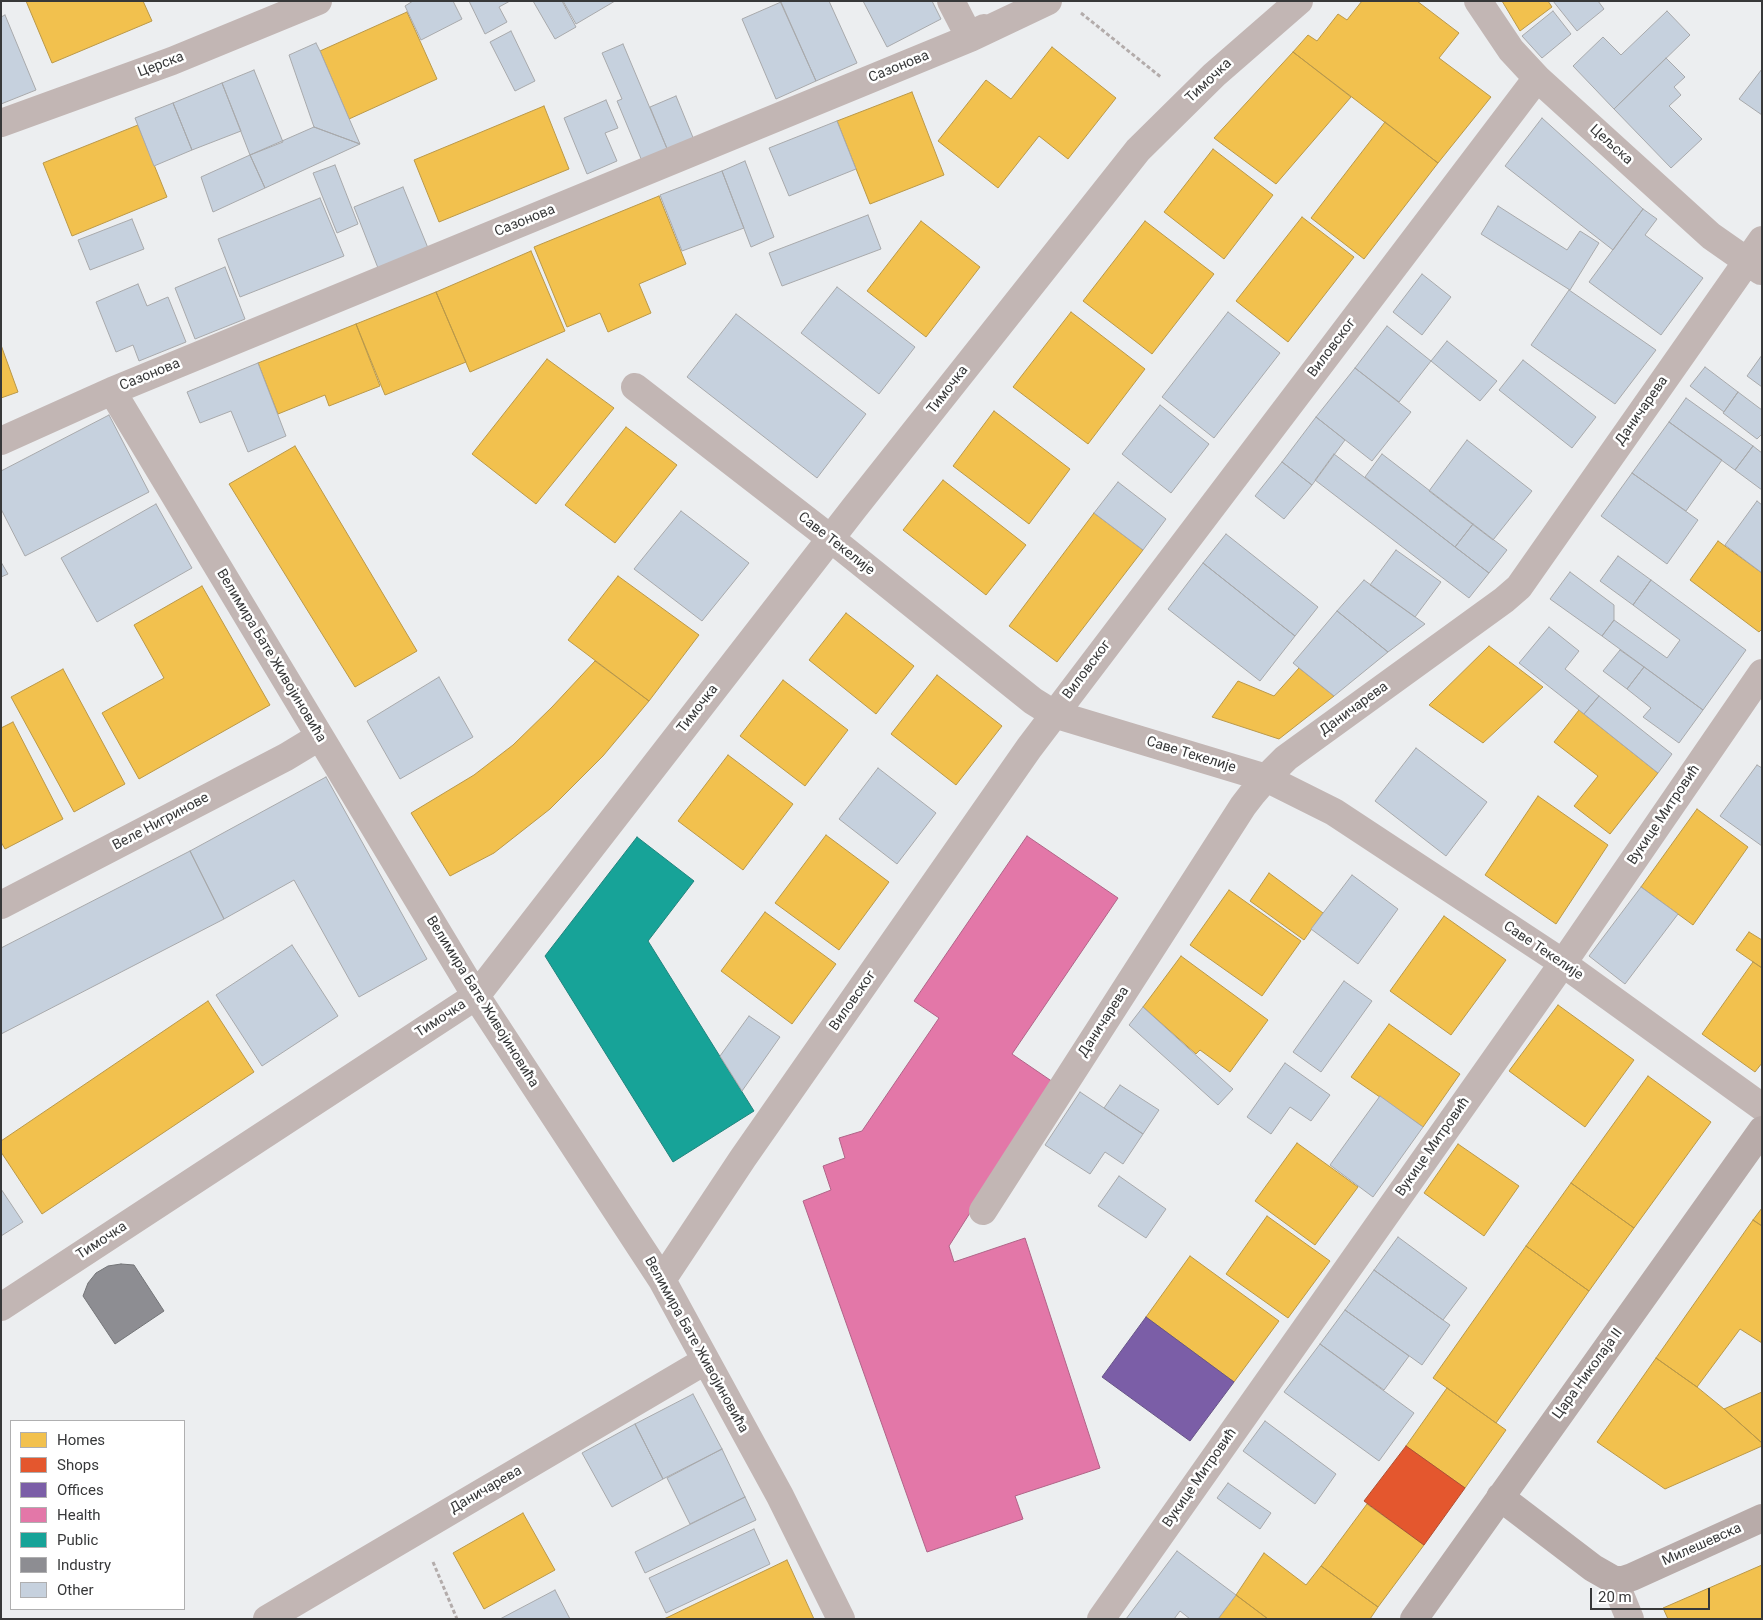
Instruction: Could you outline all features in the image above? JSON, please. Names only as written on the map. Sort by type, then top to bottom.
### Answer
[{"type":"main road","name":"Цара Николаја II","points":[[1414,1619],[1762,1130]]},
{"type":"main road","points":[[1500,1497],[1599,1572],[1614,1580]]},
{"type":"main road","name":"Милешевска","points":[[1614,1580],[1632,1577],[1762,1518]]},
{"type":"street","name":"Церска","points":[[1,123],[172,61],[318,1]]},
{"type":"street","points":[[951,1],[970,38],[1019,1]]},
{"type":"street","name":"Тимочка","points":[[1,1307],[476,996],[830,538],[1138,150],[1214,75],[1299,1]]},
{"type":"street","name":"Цељска","points":[[1478,1],[1511,50],[1537,78],[1711,236],[1754,267]]},
{"type":"street","name":"Сазонова","points":[[1,441],[112,391],[970,38],[1061,4]]},
{"type":"street","name":"Виловског","points":[[662,1280],[749,1150],[1054,714],[1537,78]]},
{"type":"street","name":"Даничарева","points":[[983,1211],[1244,806],[1266,778],[1286,758],[1504,600],[1519,587],[1754,267],[1762,240]]},
{"type":"street","name":"Саве Текелије","points":[[635,388],[830,538],[1033,701],[1054,714],[1266,778],[1334,812],[1563,964],[1762,1107]]},
{"type":"street","name":"Велимира Бате Живојиновића","points":[[112,391],[476,996],[662,1280],[780,1496],[841,1619]]},
{"type":"street","name":"Вукице Митровић","points":[[1101,1619],[1563,964],[1762,673]]},
{"type":"street","name":"Веле Нигринове","points":[[1,906],[286,757],[319,737]]},
{"type":"street","name":"Даничарева","points":[[267,1619],[705,1361]]},
{"type":"street","points":[[1614,1580],[1630,1619]]},
{"type":"path","points":[[1061,4],[1168,84]]},
{"type":"path","points":[[420,1529],[457,1619]]},
{"type":"building: Homes","points":[[26,1],[143,1],[152,21],[52,63]]},
{"type":"building: Homes","points":[[1362,1],[1417,1],[1459,33],[1439,58],[1491,97],[1438,163],[1293,52],[1308,35],[1317,41],[1338,14],[1347,20]]},
{"type":"building: Homes","points":[[1502,1],[1548,1],[1552,7],[1520,31]]},
{"type":"building: Homes","points":[[407,12],[437,79],[349,119],[320,51]]},
{"type":"building: Homes","points":[[1052,47],[1116,98],[1068,159],[1039,136],[998,188],[938,141],[986,80],[1011,99]]},
{"type":"building: Homes","points":[[1293,52],[1351,97],[1276,184],[1214,138]]},
{"type":"building: Homes","points":[[912,92],[944,175],[870,204],[837,121]]},
{"type":"building: Homes","points":[[544,106],[569,169],[439,222],[414,160]]},
{"type":"building: Homes","points":[[1385,122],[1438,163],[1364,259],[1311,218]]},
{"type":"building: Homes","points":[[138,125],[167,197],[72,236],[43,163]]},
{"type":"building: Homes","points":[[1213,149],[1273,195],[1224,259],[1164,212]]},
{"type":"building: Homes","points":[[659,196],[686,264],[639,284],[651,313],[608,332],[600,313],[567,327],[534,247]]},
{"type":"building: Homes","points":[[1302,217],[1354,257],[1288,342],[1236,301]]},
{"type":"building: Homes","points":[[921,221],[980,267],[926,337],[867,291]]},
{"type":"building: Homes","points":[[1145,221],[1214,274],[1152,354],[1083,301]]},
{"type":"building: Homes","points":[[531,251],[565,331],[470,372],[436,292]]},
{"type":"building: Homes","points":[[436,292],[466,362],[385,395],[356,324]]},
{"type":"building: Homes","points":[[1071,312],[1145,369],[1088,444],[1013,387]]},
{"type":"building: Homes","points":[[356,324],[380,386],[329,406],[325,395],[278,414],[258,363]]},
{"type":"building: Homes","points":[[1,345],[18,392],[1,398]]},
{"type":"building: Homes","points":[[547,359],[614,408],[536,504],[472,454]]},
{"type":"building: Homes","points":[[994,411],[1070,469],[1029,524],[953,466]]},
{"type":"building: Homes","points":[[626,427],[677,465],[615,543],[565,505]]},
{"type":"building: Homes","points":[[295,446],[417,651],[355,687],[229,484]]},
{"type":"building: Homes","points":[[943,480],[1026,545],[986,595],[903,530]]},
{"type":"building: Homes","points":[[1094,513],[1143,550],[1057,662],[1009,626]]},
{"type":"building: Homes","points":[[1718,541],[1762,573],[1762,629],[1759,632],[1690,580]]},
{"type":"building: Homes","points":[[618,576],[699,635],[649,701],[568,640]]},
{"type":"building: Homes","points":[[202,586],[270,705],[139,779],[102,713],[164,678],[134,625]]},
{"type":"building: Homes","points":[[846,613],[914,666],[876,714],[809,660]]},
{"type":"building: Homes","points":[[1489,646],[1543,687],[1483,743],[1429,705]]},
{"type":"building: Homes","points":[[595,661],[649,701],[603,756],[550,809],[494,853],[450,876],[411,813],[474,775],[513,745]]},
{"type":"building: Homes","points":[[1299,668],[1334,696],[1279,739],[1212,717],[1238,681],[1274,696]]},
{"type":"building: Homes","points":[[63,669],[125,784],[74,812],[11,697]]},
{"type":"building: Homes","points":[[937,675],[1002,726],[956,785],[891,734]]},
{"type":"building: Homes","points":[[783,680],[848,730],[805,786],[740,736]]},
{"type":"building: Homes","points":[[1579,710],[1658,773],[1610,834],[1574,806],[1598,776],[1554,742]]},
{"type":"building: Homes","points":[[13,722],[63,819],[5,849],[1,842],[1,728]]},
{"type":"building: Homes","points":[[728,755],[793,804],[743,870],[678,821]]},
{"type":"building: Homes","points":[[1538,796],[1608,845],[1556,924],[1485,875]]},
{"type":"building: Homes","points":[[1697,809],[1748,847],[1693,925],[1641,887]]},
{"type":"building: Homes","points":[[826,835],[889,882],[839,950],[775,903]]},
{"type":"building: Homes","points":[[1269,873],[1323,913],[1304,940],[1250,901]]},
{"type":"building: Homes","points":[[1229,890],[1301,941],[1262,996],[1190,945]]},
{"type":"building: Homes","points":[[765,912],[836,964],[792,1024],[721,971]]},
{"type":"building: Homes","points":[[1444,916],[1506,960],[1451,1035],[1390,991]]},
{"type":"building: Homes","points":[[1749,932],[1762,940],[1762,968],[1736,950]]},
{"type":"building: Homes","points":[[1181,956],[1268,1020],[1230,1072],[1200,1050],[1196,1054],[1143,1007]]},
{"type":"building: Homes","points":[[1753,962],[1762,968],[1762,1063],[1755,1072],[1702,1034]]},
{"type":"building: Homes","points":[[208,1001],[254,1072],[42,1214],[1,1152],[1,1141]]},
{"type":"building: Homes","points":[[1558,1005],[1634,1060],[1585,1127],[1509,1071]]},
{"type":"building: Homes","points":[[1389,1024],[1460,1074],[1423,1127],[1351,1077]]},
{"type":"building: Homes","points":[[1648,1076],[1711,1122],[1634,1228],[1571,1183]]},
{"type":"building: Homes","points":[[1297,1143],[1358,1187],[1315,1245],[1255,1201]]},
{"type":"building: Homes","points":[[1458,1144],[1519,1186],[1484,1236],[1424,1193]]},
{"type":"building: Homes","points":[[1571,1183],[1634,1228],[1589,1291],[1526,1246]]},
{"type":"building: Homes","points":[[1762,1208],[1762,1226],[1753,1220]]},
{"type":"building: Homes","points":[[1267,1216],[1330,1261],[1288,1318],[1226,1274]]},
{"type":"building: Homes","points":[[1753,1220],[1762,1226],[1762,1343],[1740,1329],[1697,1387],[1656,1358]]},
{"type":"building: Homes","points":[[1526,1246],[1589,1291],[1496,1423],[1433,1378]]},
{"type":"building: Homes","points":[[1190,1256],[1279,1321],[1234,1382],[1146,1317]]},
{"type":"building: Homes","points":[[1656,1358],[1724,1409],[1762,1443],[1762,1446],[1665,1489],[1597,1442]]},
{"type":"building: Homes","points":[[1447,1388],[1506,1430],[1465,1488],[1406,1446]]},
{"type":"building: Homes","points":[[1762,1392],[1762,1443],[1724,1409]]},
{"type":"building: Homes","points":[[1367,1504],[1424,1545],[1378,1607],[1321,1566]]},
{"type":"building: Homes","points":[[523,1513],[555,1570],[484,1609],[453,1553]]},
{"type":"building: Homes","points":[[1264,1553],[1306,1585],[1321,1566],[1378,1607],[1370,1619],[1268,1619],[1236,1595]]},
{"type":"building: Homes","points":[[787,1560],[814,1619],[664,1619]]},
{"type":"building: Homes","points":[[1762,1565],[1762,1619],[1668,1619],[1663,1608]]},
{"type":"building: Homes","points":[[1236,1595],[1268,1619],[1218,1619]]},
{"type":"building: Shops","points":[[1406,1446],[1465,1488],[1424,1545],[1364,1501]]},
{"type":"building: Offices","points":[[1146,1317],[1234,1382],[1190,1441],[1102,1377]]},
{"type":"building: Health","points":[[1027,836],[1118,898],[1012,1054],[1053,1082],[949,1246],[954,1262],[1025,1238],[1100,1468],[1015,1496],[1023,1519],[927,1552],[803,1201],[831,1190],[823,1166],[845,1158],[839,1138],[862,1131],[939,1018],[914,1001]]},
{"type":"building: Public","points":[[637,837],[694,881],[648,941],[754,1111],[673,1162],[545,956]]},
{"type":"building: Industry","points":[[134,1265],[164,1311],[115,1344],[83,1296],[88,1283],[96,1273],[108,1266]]},
{"type":"building: Other","points":[[413,1],[453,1],[462,19],[421,40],[405,6]]},
{"type":"building: Other","points":[[469,1],[510,1],[499,7],[507,22],[485,34]]},
{"type":"building: Other","points":[[533,1],[562,1],[576,27],[555,39]]},
{"type":"building: Other","points":[[563,1],[615,1],[576,24]]},
{"type":"building: Other","points":[[780,1],[829,1],[857,63],[816,81]]},
{"type":"building: Other","points":[[863,1],[932,1],[941,19],[887,47]]},
{"type":"building: Other","points":[[1553,1],[1598,1],[1604,9],[1577,31]]},
{"type":"building: Other","points":[[781,2],[816,81],[776,99],[742,19]]},
{"type":"building: Other","points":[[1553,11],[1571,34],[1542,58],[1522,36]]},
{"type":"building: Other","points":[[1667,11],[1690,35],[1614,109],[1573,66],[1603,37],[1621,55]]},
{"type":"building: Other","points":[[5,15],[36,90],[1,104],[1,17]]},
{"type":"building: Other","points":[[511,31],[535,81],[515,91],[490,42]]},
{"type":"building: Other","points":[[316,43],[360,144],[314,127],[289,55]]},
{"type":"building: Other","points":[[623,44],[668,151],[642,161],[617,101],[622,99],[602,53]]},
{"type":"building: Other","points":[[1666,58],[1685,77],[1674,87],[1681,95],[1669,106],[1702,139],[1671,168],[1614,109]]},
{"type":"building: Other","points":[[1762,69],[1762,115],[1739,99]]},
{"type":"building: Other","points":[[254,70],[283,142],[250,155],[222,83]]},
{"type":"building: Other","points":[[222,83],[241,131],[192,150],[173,103]]},
{"type":"building: Other","points":[[676,96],[694,140],[668,151],[650,107]]},
{"type":"building: Other","points":[[606,100],[618,128],[605,133],[617,161],[587,174],[564,118]]},
{"type":"building: Other","points":[[173,103],[192,150],[154,166],[135,118]]},
{"type":"building: Other","points":[[1542,118],[1643,209],[1613,250],[1505,166]]},
{"type":"building: Other","points":[[837,121],[856,169],[789,196],[769,148]]},
{"type":"building: Other","points":[[314,127],[360,144],[265,188],[250,155]]},
{"type":"building: Other","points":[[250,155],[265,188],[213,212],[201,177]]},
{"type":"building: Other","points":[[745,161],[774,237],[751,247],[722,171]]},
{"type":"building: Other","points":[[335,165],[358,224],[337,233],[313,173]]},
{"type":"building: Other","points":[[722,171],[744,228],[682,251],[660,195]]},
{"type":"building: Other","points":[[403,187],[428,248],[378,268],[354,207]]},
{"type":"building: Other","points":[[320,198],[344,256],[240,297],[218,239]]},
{"type":"building: Other","points":[[1498,206],[1567,250],[1580,231],[1599,243],[1570,290],[1481,234]]},
{"type":"building: Other","points":[[1643,209],[1657,219],[1645,235],[1703,278],[1661,335],[1589,282]]},
{"type":"building: Other","points":[[868,215],[881,249],[782,286],[769,253]]},
{"type":"building: Other","points":[[132,219],[144,249],[90,270],[78,240]]},
{"type":"building: Other","points":[[225,267],[245,319],[195,339],[175,288]]},
{"type":"building: Other","points":[[1422,274],[1451,297],[1422,335],[1393,312]]},
{"type":"building: Other","points":[[138,284],[147,306],[168,297],[186,342],[139,361],[133,345],[116,352],[96,302]]},
{"type":"building: Other","points":[[837,287],[915,347],[879,394],[801,333]]},
{"type":"building: Other","points":[[1569,290],[1656,350],[1615,404],[1531,345]]},
{"type":"building: Other","points":[[1228,312],[1280,353],[1214,438],[1162,397]]},
{"type":"building: Other","points":[[736,314],[866,414],[817,478],[687,377]]},
{"type":"building: Other","points":[[1387,326],[1431,361],[1399,402],[1355,368]]},
{"type":"building: Other","points":[[1447,341],[1497,381],[1480,401],[1431,361]]},
{"type":"building: Other","points":[[1762,355],[1762,387],[1747,376]]},
{"type":"building: Other","points":[[1523,360],[1596,417],[1572,448],[1499,390]]},
{"type":"building: Other","points":[[258,363],[286,436],[248,452],[231,411],[200,423],[187,392]]},
{"type":"building: Other","points":[[1705,367],[1738,392],[1724,412],[1690,386]]},
{"type":"building: Other","points":[[1355,368],[1411,412],[1372,461],[1316,417]]},
{"type":"building: Other","points":[[1738,392],[1762,410],[1762,434],[1757,439],[1723,413]]},
{"type":"building: Other","points":[[1686,398],[1753,446],[1735,470],[1669,422]]},
{"type":"building: Other","points":[[1160,405],[1209,444],[1171,493],[1122,454]]},
{"type":"building: Other","points":[[109,415],[149,492],[25,556],[1,509],[1,471]]},
{"type":"building: Other","points":[[1316,417],[1345,440],[1312,485],[1282,462]]},
{"type":"building: Other","points":[[1669,422],[1722,460],[1686,511],[1632,473]]},
{"type":"building: Other","points":[[1467,440],[1532,491],[1493,540],[1429,491]]},
{"type":"building: Other","points":[[1753,446],[1762,453],[1762,490],[1735,470]]},
{"type":"building: Other","points":[[1334,454],[1489,573],[1469,598],[1315,480]]},
{"type":"building: Other","points":[[1382,454],[1473,524],[1455,547],[1365,477]]},
{"type":"building: Other","points":[[1282,462],[1312,485],[1284,519],[1255,496]]},
{"type":"building: Other","points":[[1632,473],[1698,520],[1667,564],[1601,516]]},
{"type":"building: Other","points":[[1118,482],[1166,519],[1143,550],[1094,513]]},
{"type":"building: Other","points":[[1757,501],[1762,505],[1762,573],[1725,545]]},
{"type":"building: Other","points":[[156,504],[192,568],[97,622],[61,558]]},
{"type":"building: Other","points":[[681,511],[749,563],[702,621],[634,569]]},
{"type":"building: Other","points":[[1473,524],[1507,550],[1489,573],[1455,547]]},
{"type":"building: Other","points":[[1226,534],[1318,607],[1295,636],[1203,563]]},
{"type":"building: Other","points":[[1396,550],[1441,582],[1415,617],[1370,585]]},
{"type":"building: Other","points":[[1618,556],[1651,580],[1633,605],[1600,581]]},
{"type":"building: Other","points":[[1,562],[8,574],[1,577]]},
{"type":"building: Other","points":[[1203,563],[1295,636],[1260,681],[1168,609]]},
{"type":"building: Other","points":[[1570,572],[1614,605],[1614,620],[1602,636],[1550,599]]},
{"type":"building: Other","points":[[1364,580],[1425,624],[1388,652],[1337,611]]},
{"type":"building: Other","points":[[1651,580],[1746,650],[1703,710],[1602,636],[1614,620],[1667,658],[1680,640],[1633,605]]},
{"type":"building: Other","points":[[1337,611],[1388,652],[1334,696],[1293,663]]},
{"type":"building: Other","points":[[1549,627],[1579,651],[1565,669],[1599,696],[1584,714],[1519,663]]},
{"type":"building: Other","points":[[1620,650],[1644,667],[1627,689],[1603,671]]},
{"type":"building: Other","points":[[1644,667],[1703,710],[1679,743],[1643,717],[1651,708],[1627,689]]},
{"type":"building: Other","points":[[439,677],[473,737],[400,779],[367,721]]},
{"type":"building: Other","points":[[1599,696],[1672,754],[1658,773],[1584,714]]},
{"type":"building: Other","points":[[1416,748],[1487,802],[1446,856],[1375,801]]},
{"type":"building: Other","points":[[1757,765],[1762,768],[1762,846],[1720,816]]},
{"type":"building: Other","points":[[878,768],[936,813],[897,864],[839,819]]},
{"type":"building: Other","points":[[326,777],[427,959],[359,997],[294,880],[224,919],[190,851]]},
{"type":"building: Other","points":[[190,851],[224,919],[1,1034],[1,948]]},
{"type":"building: Other","points":[[1352,875],[1398,909],[1358,964],[1311,929]]},
{"type":"building: Other","points":[[1641,887],[1678,914],[1625,984],[1589,956]]},
{"type":"building: Other","points":[[292,945],[338,1016],[262,1066],[216,995]]},
{"type":"building: Other","points":[[1344,981],[1372,1001],[1321,1072],[1293,1052]]},
{"type":"building: Other","points":[[1143,1007],[1233,1089],[1218,1105],[1129,1025]]},
{"type":"building: Other","points":[[749,1016],[780,1037],[742,1091],[720,1056]]},
{"type":"building: Other","points":[[1285,1063],[1330,1095],[1311,1121],[1290,1107],[1271,1134],[1247,1117]]},
{"type":"building: Other","points":[[1120,1085],[1159,1110],[1143,1134],[1104,1108]]},
{"type":"building: Other","points":[[1080,1092],[1143,1134],[1123,1164],[1105,1152],[1090,1174],[1045,1145]]},
{"type":"building: Other","points":[[1380,1096],[1423,1127],[1373,1197],[1330,1165]]},
{"type":"building: Other","points":[[1119,1176],[1166,1209],[1146,1238],[1098,1206]]},
{"type":"building: Other","points":[[1,1189],[23,1222],[1,1236]]},
{"type":"building: Other","points":[[1398,1237],[1467,1288],[1443,1320],[1374,1270]]},
{"type":"building: Other","points":[[1374,1270],[1450,1325],[1422,1365],[1345,1310]]},
{"type":"building: Other","points":[[1345,1310],[1409,1356],[1384,1390],[1320,1344]]},
{"type":"building: Other","points":[[1320,1344],[1414,1413],[1379,1461],[1284,1392]]},
{"type":"building: Other","points":[[693,1394],[722,1449],[663,1479],[635,1424]]},
{"type":"building: Other","points":[[1265,1421],[1336,1474],[1315,1504],[1243,1451]]},
{"type":"building: Other","points":[[635,1424],[663,1479],[612,1507],[582,1453]]},
{"type":"building: Other","points":[[722,1449],[745,1497],[690,1524],[667,1478]]},
{"type":"building: Other","points":[[1228,1483],[1271,1513],[1260,1529],[1217,1498]]},
{"type":"building: Other","points":[[745,1497],[756,1520],[645,1573],[635,1552]]},
{"type":"building: Other","points":[[754,1529],[770,1564],[666,1613],[649,1578]]},
{"type":"building: Other","points":[[1177,1551],[1236,1595],[1218,1619],[1190,1619],[1180,1611],[1174,1619],[1126,1619]]},
{"type":"building: Other","points":[[555,1590],[570,1619],[500,1619]]}]
